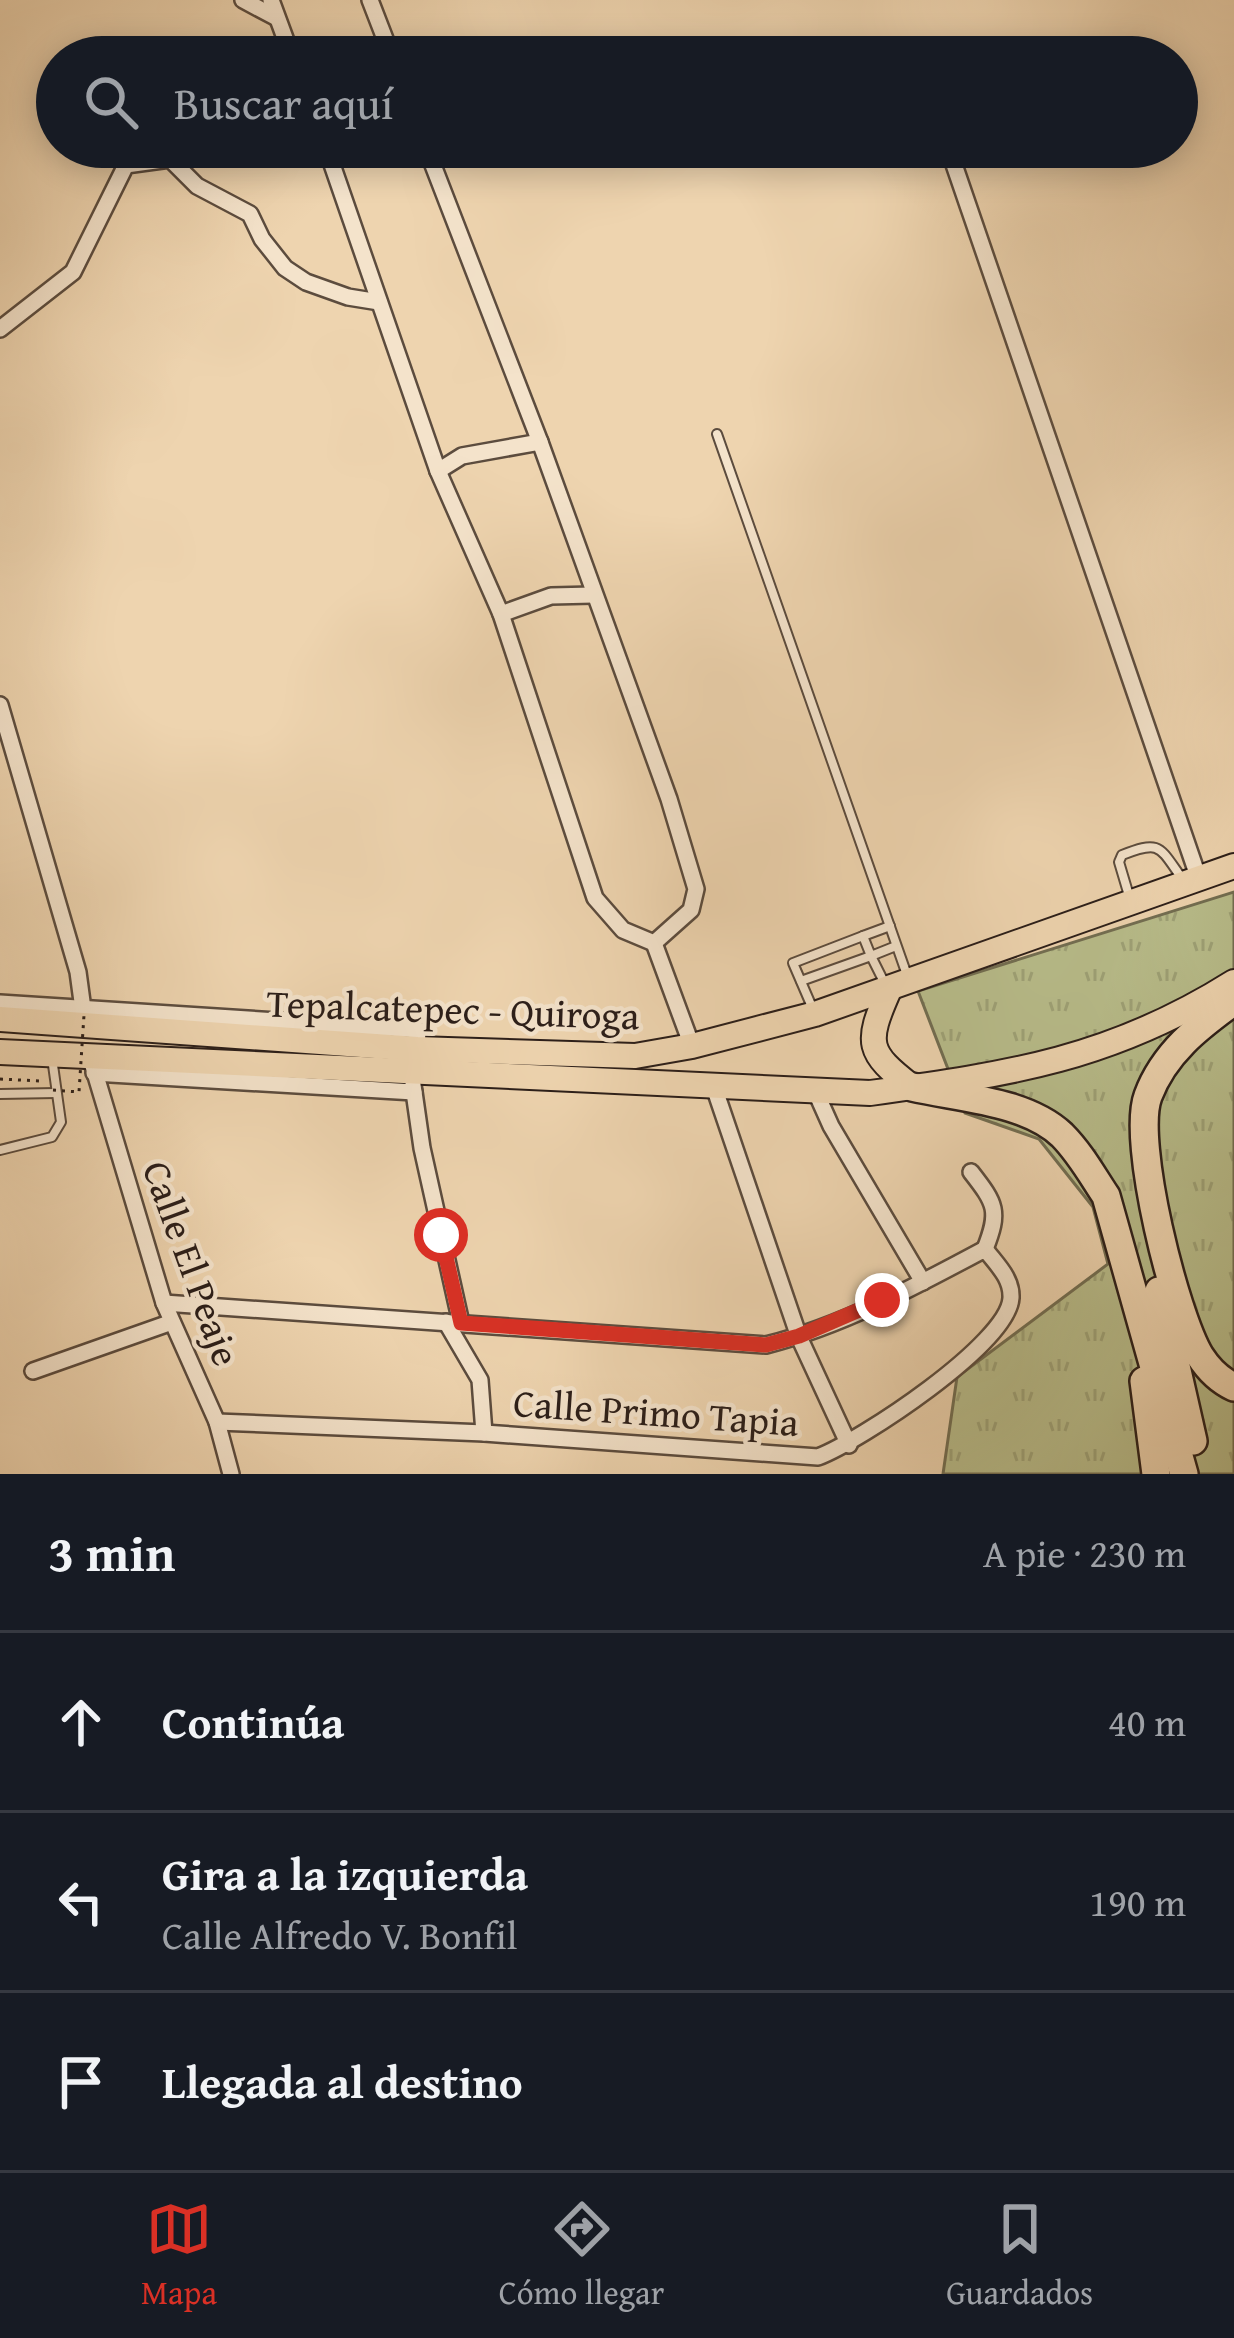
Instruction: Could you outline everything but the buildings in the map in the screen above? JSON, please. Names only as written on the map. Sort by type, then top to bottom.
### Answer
[{"type":"highway","points":[[1200,1474],[1156,1280],[1146,1101],[1160,1071],[1191,1032],[1234,1001]]},
{"type":"highway","points":[[912,1087],[1027,1113],[1059,1132],[1082,1157],[1106,1196],[1184,1474]]},
{"type":"highway","points":[[1149,1194],[1198,1354],[1211,1372],[1234,1387]]},
{"type":"highway","points":[[1132,1281],[1156,1474]]},
{"type":"main road","name":"Tepalcatepec - Quiroga","points":[[0,1019],[414,1071],[635,1056],[815,1014],[1234,866]]},
{"type":"main road","points":[[0,1052],[51,1054],[92,1065],[414,1071],[870,1093],[1006,1075],[1108,1046],[1191,1009],[1234,982]]},
{"type":"main road","points":[[899,986],[874,1023],[873,1042],[880,1062],[912,1087]]},
{"type":"main road","points":[[635,1056],[635,1083]]},
{"type":"street","points":[[243,0],[275,17]]},
{"type":"street","points":[[271,0],[283,36]]},
{"type":"street","points":[[370,0],[384,36]]},
{"type":"street","points":[[0,329],[73,272],[124,168]]},
{"type":"street","points":[[179,168],[196,186],[250,214],[285,268],[306,282],[379,302]]},
{"type":"street","points":[[333,168],[438,471],[500,614],[595,898],[622,930],[654,943],[692,1046]]},
{"type":"street","points":[[434,168],[540,442],[696,889],[691,910],[654,943]]},
{"type":"street","points":[[955,168],[1192,881]]},
{"type":"street","points":[[438,471],[462,456],[540,442]]},
{"type":"street","points":[[500,614],[551,596],[593,595]]},
{"type":"street","points":[[0,705],[78,972],[83,1012]]},
{"type":"street","points":[[0,1004],[418,1030],[414,1071],[422,1148],[453,1323],[480,1380],[484,1433]]},
{"type":"street","name":"Calle El Peaje","points":[[92,1065],[164,1303],[217,1422],[231,1474]]},
{"type":"street","points":[[714,1087],[799,1336],[849,1445]]},
{"type":"street","points":[[814,1088],[831,1126],[923,1282]]},
{"type":"street","points":[[164,1303],[766,1345],[799,1336],[985,1250],[996,1216],[971,1172]]},
{"type":"street","name":"Calle Primo Tapia","points":[[217,1422],[484,1433],[818,1457],[849,1445],[979,1350],[1011,1303],[1010,1282],[985,1250]]},
{"type":"street","points":[[33,1371],[172,1322]]},
{"type":"lane","points":[[717,434],[890,926],[899,986]]},
{"type":"lane","points":[[1132,903],[1119,862],[1122,855],[1150,844],[1159,847],[1192,881]]},
{"type":"lane","points":[[815,1014],[793,963],[890,926]]},
{"type":"lane","points":[[863,936],[871,956],[899,986]]},
{"type":"lane","points":[[801,981],[896,946]]},
{"type":"lane","points":[[834,947],[842,966]]},
{"type":"lane","points":[[0,1150],[52,1137],[61,1122],[51,1054]]},
{"type":"lane","points":[[0,1094],[54,1088]]},
{"type":"path","points":[[0,1079],[79,1092],[83,1012]]},
{"type":"green space","points":[[1234,892],[1234,1474],[943,1474],[957,1377],[1108,1264],[1093,1207],[1039,1139],[965,1113],[918,991]]},
{"type":"route","points":[[441,1235],[461,1323],[766,1345],[882,1300]]}]
